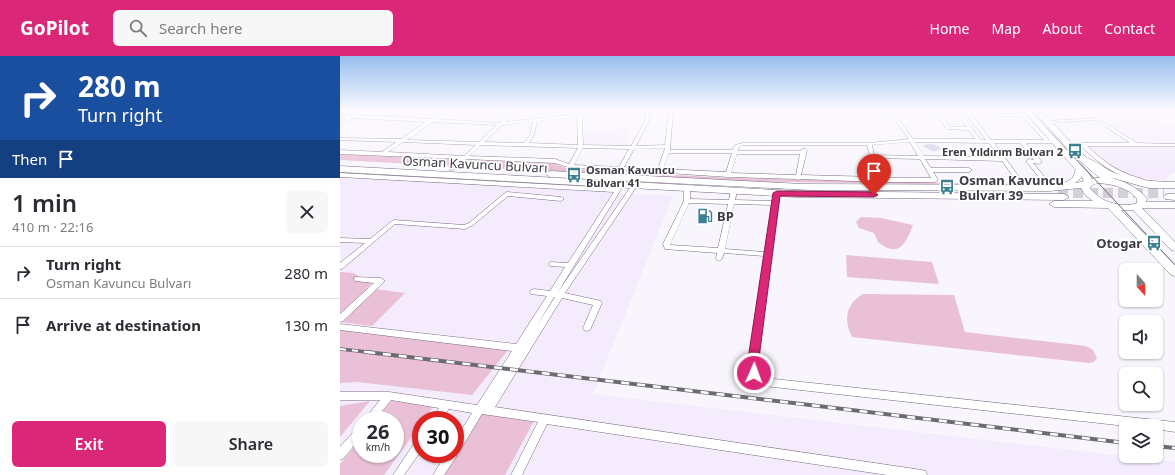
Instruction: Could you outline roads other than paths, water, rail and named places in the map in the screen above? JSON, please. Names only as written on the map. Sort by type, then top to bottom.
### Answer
[{"type":"main road","points":[[1043,131],[1052,142],[1080,169],[1088,180],[1086,190],[1090,195],[1110,205],[1122,208],[1175,205]]},
{"type":"main road","points":[[1056,131],[1084,160],[1106,179],[1128,187],[1139,194],[1142,200],[1137,206]]},
{"type":"main road","points":[[1084,160],[1112,175],[1150,185],[1175,185]]},
{"type":"main road","name":"Osman Kavuncu Bulvarı","points":[[340,163],[452,169],[618,173],[797,186],[1060,192],[1086,185],[1097,180],[1116,183],[1150,185]]},
{"type":"main road","name":"Osman Kavuncu Bulvarı","points":[[340,169],[619,188],[634,186],[777,193],[797,186]]},
{"type":"main road","points":[[1060,192],[1076,180],[1079,176],[1080,169]]},
{"type":"main road","points":[[797,186],[911,202],[1110,205],[1173,271]]},
{"type":"main road","points":[[1137,206],[1175,248]]},
{"type":"street","points":[[383,154],[418,131]]},
{"type":"street","points":[[452,169],[494,131]]},
{"type":"street","points":[[526,144],[533,131]]},
{"type":"street","points":[[571,166],[581,146],[580,131]]},
{"type":"street","points":[[618,173],[642,131]]},
{"type":"street","points":[[660,171],[667,149],[669,131]]},
{"type":"street","points":[[340,152],[555,161],[571,166],[618,173],[660,171],[728,175],[797,186],[879,180],[935,180],[905,131]]},
{"type":"street","points":[[971,131],[979,141]]},
{"type":"street","points":[[982,131],[1020,182]]},
{"type":"street","points":[[1114,131],[1136,145]]},
{"type":"street","points":[[340,139],[667,149],[734,153],[803,154]]},
{"type":"street","points":[[728,175],[737,146],[743,144],[869,144],[912,140],[1052,142]]},
{"type":"street","points":[[1022,142],[1039,162],[1029,162],[1045,181]]},
{"type":"street","points":[[797,186],[805,144]]},
{"type":"street","points":[[869,144],[879,180]]},
{"type":"street","points":[[1069,144],[1175,145]]},
{"type":"street","points":[[1082,144],[1102,164],[1116,172],[1140,180],[1175,185]]},
{"type":"street","points":[[872,156],[1003,159]]},
{"type":"street","points":[[929,170],[969,170]]},
{"type":"street","points":[[340,175],[619,188],[570,265],[556,294],[484,410],[464,437]]},
{"type":"street","points":[[484,410],[518,348],[634,186]]},
{"type":"street","points":[[687,189],[687,201],[666,246],[670,248],[768,254]]},
{"type":"street","points":[[719,259],[734,191]]},
{"type":"street","points":[[777,193],[752,366],[755,376],[764,382],[1175,427]]},
{"type":"street","points":[[340,266],[395,221],[467,226],[503,196],[509,194],[561,199]]},
{"type":"street","points":[[687,201],[775,203]]},
{"type":"street","points":[[340,240],[370,241]]},
{"type":"street","points":[[552,264],[570,265]]},
{"type":"street","points":[[340,319],[381,281],[358,279]]},
{"type":"street","points":[[534,292],[556,294],[598,303],[587,328]]},
{"type":"street","points":[[340,327],[518,348]]},
{"type":"street","points":[[340,396],[389,396],[922,475]]},
{"type":"street","points":[[376,411],[389,396]]},
{"type":"street","points":[[442,411],[447,404]]},
{"type":"street","points":[[516,475],[545,419],[548,420]]},
{"type":"street","points":[[340,455],[352,441]]},
{"type":"street","points":[[398,475],[412,455]]},
{"type":"street","points":[[438,475],[446,463]]},
{"type":"tunnel","points":[[1058,193],[1164,193]]},
{"type":"tram line","points":[[1049,131],[1175,265]]},
{"type":"railway","points":[[340,349],[367,352]]},
{"type":"railway","points":[[367,352],[376,353]]},
{"type":"railway","points":[[367,352],[1119,442]]},
{"type":"railway","points":[[1163,447],[1175,448]]},
{"type":"place","name":"Eren Yıldırım Bulvarı 2","points":[[1075,151]]},
{"type":"place","name":"Osman Kavuncu Bulvarı 41","points":[[574,175]]},
{"type":"place","name":"Osman Kavuncu Bulvarı 39","points":[[947,187]]},
{"type":"place","name":"BP","points":[[705,216]]},
{"type":"place","name":"Otogar","points":[[1154,243]]}]
